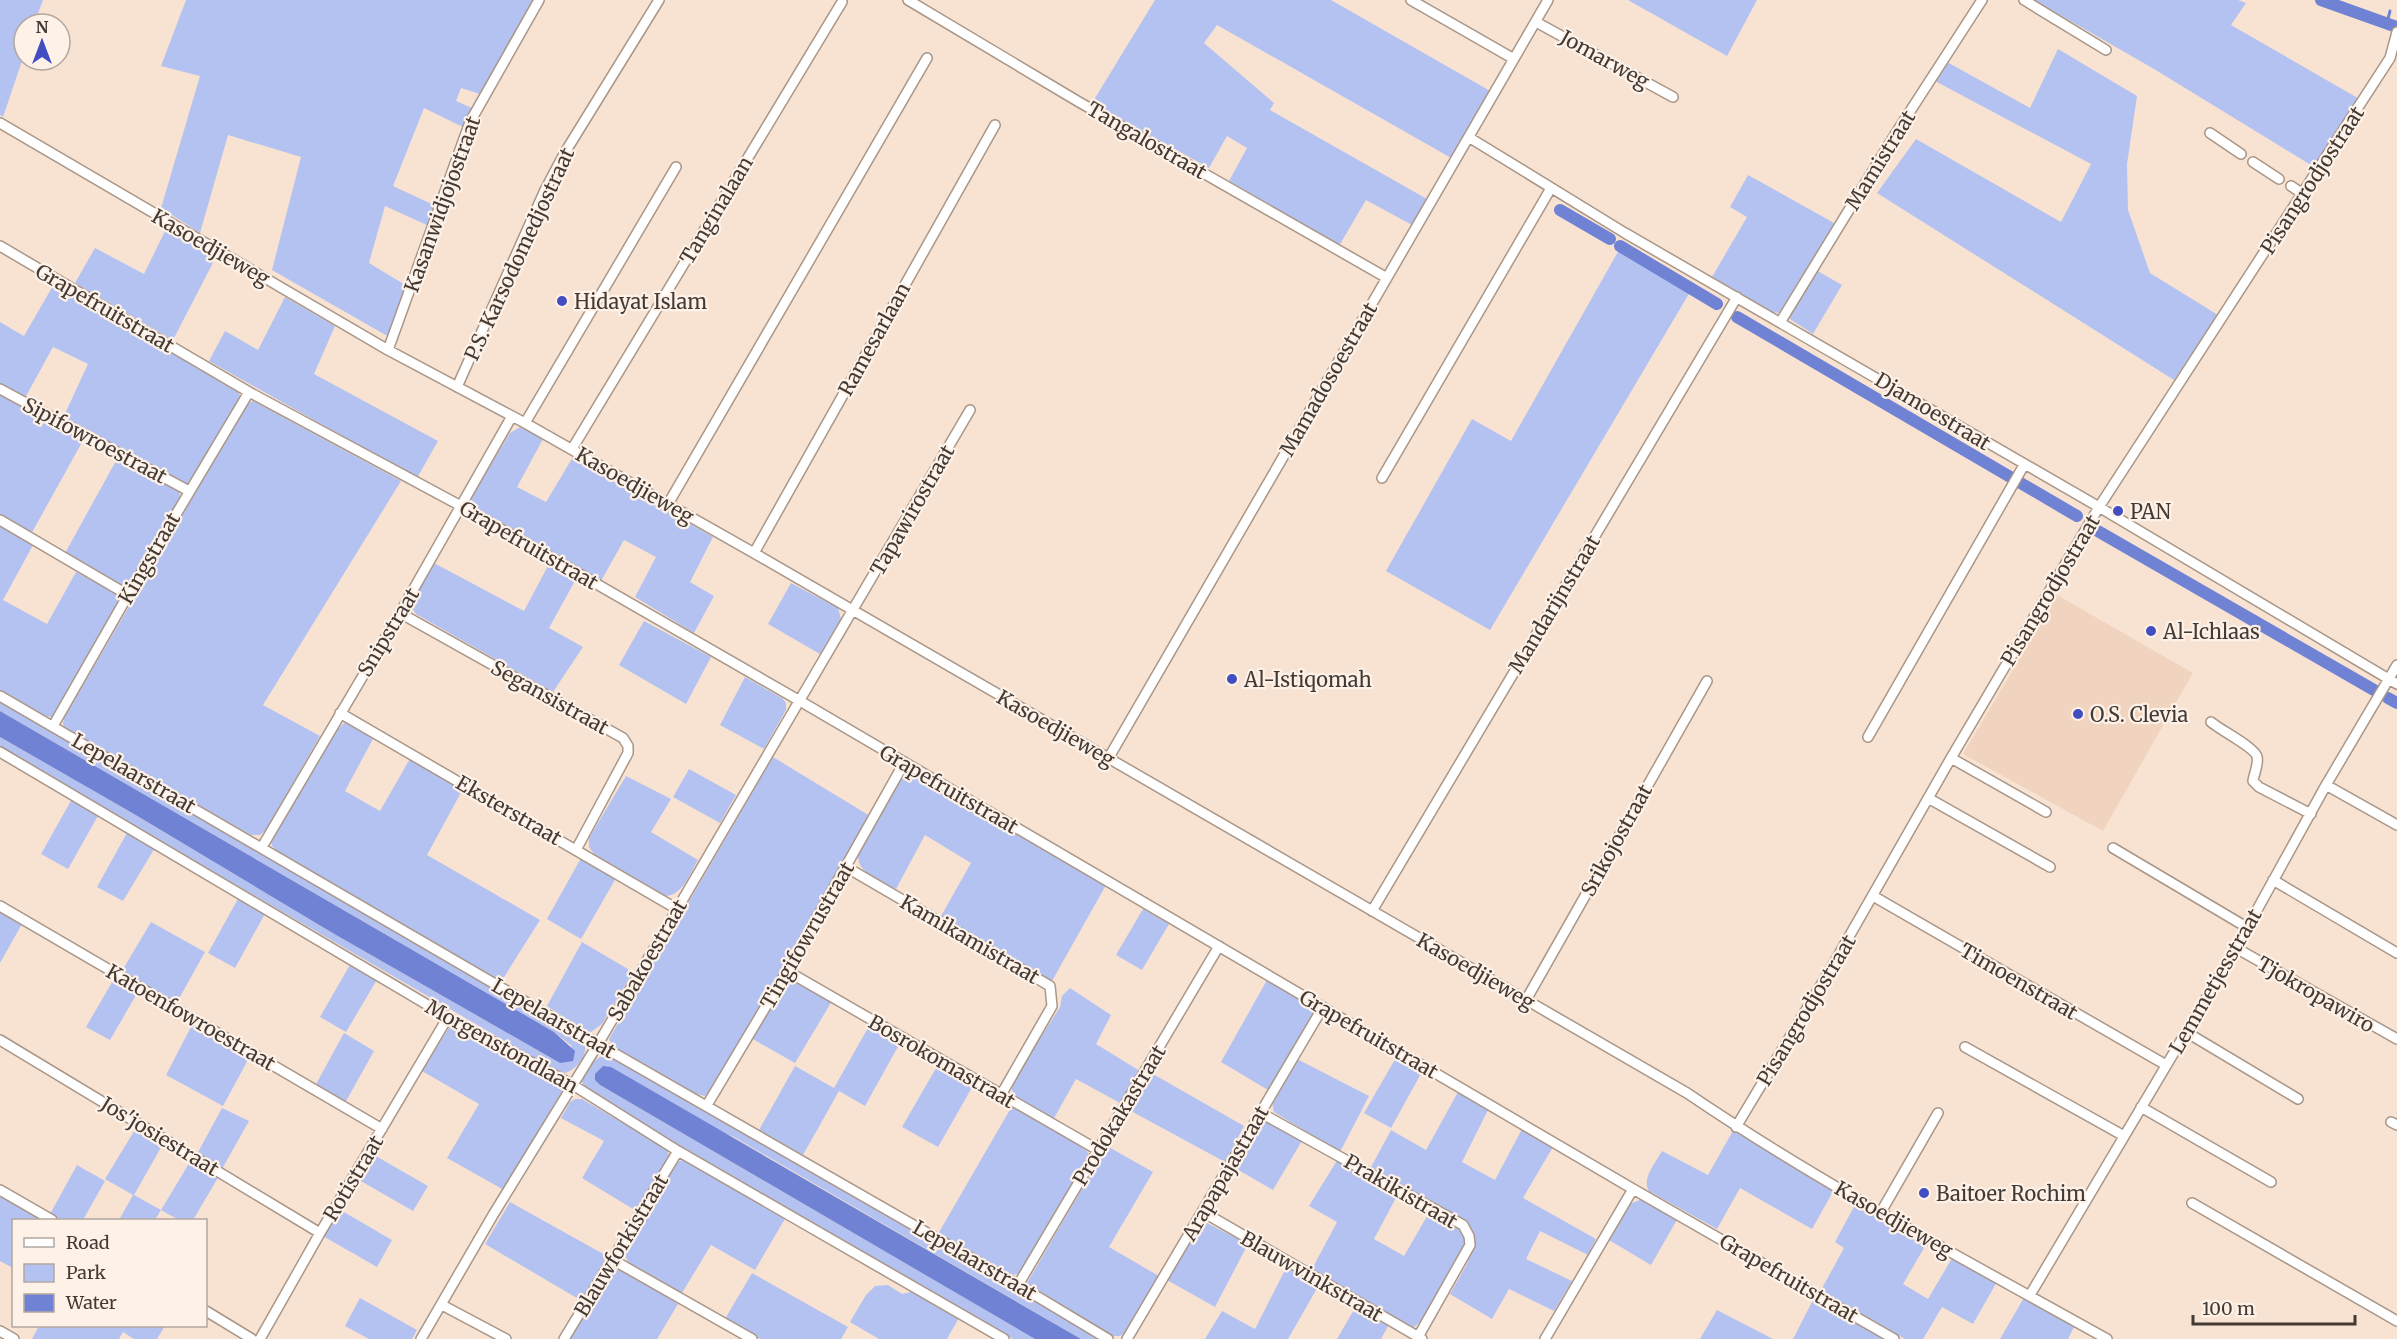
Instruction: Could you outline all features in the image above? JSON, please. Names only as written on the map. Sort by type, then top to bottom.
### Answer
[{"type":"street","name":"Kasanwidjojostraat","points":[[388,350],[470,122],[539,0]]},
{"type":"street","name":"P.S. Karsodomedjostraat","points":[[457,387],[559,163],[659,0]]},
{"type":"street","name":"Tangalostraat","points":[[908,0],[1089,108],[1387,278]]},
{"type":"street","points":[[1411,0],[1514,58]]},
{"type":"street","name":"Mamadosoestraat","points":[[1108,759],[1548,0]]},
{"type":"street","name":"Mamistraat","points":[[1781,321],[1896,133],[1982,0]]},
{"type":"street","points":[[2024,0],[2106,50]]},
{"type":"street","name":"Tanginalaan","points":[[572,449],[842,2]]},
{"type":"street","name":"Jomarweg","points":[[1536,22],[1673,97]]},
{"type":"street","name":"Pisangrodjostraat","points":[[1736,1127],[2099,507],[2390,58],[2396,34]]},
{"type":"street","points":[[668,504],[927,58]]},
{"type":"street","name":"Kasoedjieweg","points":[[0,123],[388,350],[572,449],[854,610],[1687,1093],[1736,1127],[1881,1212],[2107,1339]]},
{"type":"street","name":"Ramesarlaan","points":[[754,553],[995,125]]},
{"type":"street","points":[[2210,133],[2241,154]]},
{"type":"street","name":"Djamoestraat","points":[[1470,138],[1551,188],[1781,321],[2023,469],[2099,507],[2393,682]]},
{"type":"street","points":[[2253,162],[2278,179]]},
{"type":"street","points":[[525,423],[676,167]]},
{"type":"street","points":[[2291,186],[2302,194]]},
{"type":"street","points":[[1382,478],[1551,188]]},
{"type":"street","name":"Grapefruitstraat","points":[[0,246],[249,392],[461,506],[800,701],[1633,1189],[1894,1339]]},
{"type":"street","name":"Mandarijnstraat","points":[[1372,911],[1737,297]]},
{"type":"street","name":"Sipifowroestraat","points":[[0,389],[189,491]]},
{"type":"street","name":"Kingstraat","points":[[53,726],[249,392]]},
{"type":"street","name":"Tapawirostraat","points":[[854,610],[970,410]]},
{"type":"street","name":"Snipstraat","points":[[262,847],[400,613],[512,416]]},
{"type":"street","points":[[1868,737],[2023,469]]},
{"type":"street","points":[[0,520],[128,595]]},
{"type":"street","name":"Sabakoestraat","points":[[420,1339],[598,1044],[854,610]]},
{"type":"street","name":"Segansistraat","points":[[400,613],[623,738],[628,746],[628,753],[577,849]]},
{"type":"street","name":"Lemmetjesstraat","points":[[2030,1295],[2248,928],[2326,785],[2393,682],[2397,665]]},
{"type":"street","name":"Srikojostraat","points":[[1526,1000],[1707,681]]},
{"type":"street","name":"Lepelaarstraat","points":[[0,696],[1108,1339]]},
{"type":"street","name":"Eksterstraat","points":[[340,712],[677,909]]},
{"type":"street","points":[[2211,722],[2254,750],[2258,758],[2253,781],[2259,787],[2311,814]]},
{"type":"street","name":"Morgenstondlaan","points":[[0,752],[448,1017],[573,1085],[678,1151],[1004,1339]]},
{"type":"street","points":[[1951,758],[2046,812]]},
{"type":"street","name":"Tingifowrustraat","points":[[707,1105],[787,971],[904,762]]},
{"type":"street","points":[[2326,785],[2397,825]]},
{"type":"street","points":[[1928,798],[2050,867]]},
{"type":"street","points":[[2113,848],[2248,928]]},
{"type":"street","name":"Kamikamistraat","points":[[846,867],[1050,986],[1052,1006],[1001,1095]]},
{"type":"street","points":[[2273,880],[2397,953]]},
{"type":"street","name":"Timoenstraat","points":[[1872,896],[2166,1065]]},
{"type":"street","name":"Katoenfowroestraat","points":[[0,906],[382,1129]]},
{"type":"street","name":"Prodokakastraat","points":[[1018,1285],[1219,946]]},
{"type":"street","name":"Tjokropawiro","points":[[2236,948],[2397,1039]]},
{"type":"street","name":"Bosrokomastraat","points":[[787,971],[1098,1150]]},
{"type":"street","name":"Arapapajastraat","points":[[1127,1339],[1323,1007]]},
{"type":"street","name":"Rotistraat","points":[[260,1339],[448,1017]]},
{"type":"street","points":[[2186,1032],[2298,1099]]},
{"type":"street","name":"Jos'josiestraat","points":[[0,1040],[320,1233]]},
{"type":"street","points":[[1965,1047],[2124,1136]]},
{"type":"street","points":[[2141,1107],[2271,1182]]},
{"type":"street","name":"Prakikistraat","points":[[1261,1113],[1463,1225],[1469,1236],[1470,1245],[1420,1338]]},
{"type":"street","points":[[1881,1212],[1938,1113]]},
{"type":"street","name":"Blauwforkistraat","points":[[564,1339],[678,1151]]},
{"type":"street","points":[[1545,1339],[1633,1189]]},
{"type":"street","points":[[0,1190],[49,1219]]},
{"type":"street","points":[[2192,1203],[2397,1321]]},
{"type":"street","name":"Blauwvinkstraat","points":[[1203,1212],[1420,1338]]},
{"type":"street","points":[[613,1260],[752,1339]]},
{"type":"street","points":[[442,1305],[506,1339]]},
{"type":"street","points":[[207,1312],[252,1339]]},
{"type":"street","points":[[0,1331],[14,1339]]},
{"type":"shaded area","name":"O.S. Clevia","points":[[2057,595],[2193,673],[2103,831],[1963,754]]},
{"type":"green space","points":[[0,0],[43,0],[38,12],[12,12],[12,72],[18,72],[3,117],[0,115]]},
{"type":"green space","points":[[186,0],[534,0],[480,94],[461,88],[456,101],[472,108],[463,127],[424,108],[393,186],[436,206],[429,226],[385,206],[369,263],[407,286],[389,337],[272,270],[301,157],[228,135],[200,233],[161,208],[200,76],[161,66]]},
{"type":"green space","points":[[1155,0],[1331,0],[1492,92],[1453,159],[1217,25],[1204,43],[1274,103],[1270,110],[1427,199],[1412,225],[1366,200],[1339,246],[1229,181],[1247,148],[1227,136],[1209,168],[1092,103]]},
{"type":"green space","points":[[1628,0],[1757,0],[1727,56]]},
{"type":"green space","points":[[2034,0],[2238,0],[2246,3],[2231,25],[2363,101],[2319,170],[2154,69]]},
{"type":"green space","points":[[2058,49],[2137,96],[2127,164],[2128,210],[2150,273],[2218,315],[2174,380],[1877,193],[1916,139],[2061,222],[2091,164],[1935,81],[1947,62],[2030,108]]},
{"type":"green space","points":[[1748,175],[1836,224],[1780,313],[1770,312],[1712,277],[1747,217],[1730,207]]},
{"type":"green space","points":[[167,227],[217,255],[173,340],[75,283],[95,248],[144,274]]},
{"type":"green space","points":[[1619,250],[1690,292],[1490,630],[1386,571],[1472,419],[1511,441]]},
{"type":"green space","points":[[1816,270],[1842,285],[1813,334],[1790,319],[1791,313]]},
{"type":"green space","points":[[54,284],[238,392],[241,398],[189,483],[183,484],[63,418],[88,364],[53,347],[25,398],[0,385],[0,322],[24,336]]},
{"type":"green space","points":[[285,297],[335,326],[314,374],[438,441],[417,478],[209,361],[225,331],[258,350]]},
{"type":"green space","points":[[0,391],[85,437],[30,536],[0,519]]},
{"type":"green space","points":[[253,401],[401,481],[263,705],[320,736],[266,830],[260,835],[251,835],[65,730],[63,724],[64,718],[247,404]]},
{"type":"green space","points":[[520,427],[543,439],[517,487],[546,502],[573,457],[713,537],[690,582],[714,596],[694,633],[635,597],[656,557],[624,540],[601,581],[475,507],[471,498],[510,433]]},
{"type":"green space","points":[[122,458],[179,490],[181,501],[133,582],[121,588],[64,555],[117,459]]},
{"type":"green space","points":[[0,526],[33,545],[3,600],[47,624],[76,572],[114,592],[119,598],[119,605],[59,710],[52,717],[43,716],[0,691]]},
{"type":"green space","points":[[434,563],[524,611],[549,564],[576,579],[549,628],[583,647],[553,692],[416,614],[411,607],[413,598]]},
{"type":"green space","points":[[791,583],[838,608],[841,619],[820,654],[768,624]]},
{"type":"green space","points":[[644,621],[711,657],[686,704],[619,665]]},
{"type":"green space","points":[[745,677],[782,698],[786,703],[786,710],[764,749],[720,725]]},
{"type":"green space","points":[[0,699],[571,1030],[585,1046],[584,1056],[574,1068],[565,1073],[555,1070],[0,748],[0,737],[336,935],[560,1063],[572,1046],[554,1032],[0,711]]},
{"type":"green space","points":[[347,721],[374,737],[345,791],[380,811],[411,757],[464,787],[427,855],[540,920],[501,982],[272,846],[271,839],[328,741]]},
{"type":"green space","points":[[773,757],[870,816],[712,1090],[705,1096],[696,1094],[613,1047],[609,1039]]},
{"type":"green space","points":[[689,769],[736,795],[720,823],[673,797]]},
{"type":"green space","points":[[914,774],[1106,885],[1052,981],[941,916],[971,863],[925,835],[896,889],[871,876],[861,867],[858,854],[900,778]]},
{"type":"green space","points":[[626,776],[671,799],[651,832],[698,860],[681,888],[672,895],[666,896],[594,854],[589,847],[589,838]]},
{"type":"green space","points":[[72,799],[99,814],[68,869],[41,854]]},
{"type":"green space","points":[[128,831],[156,846],[123,901],[97,887]]},
{"type":"green space","points":[[581,858],[616,878],[581,939],[547,919]]},
{"type":"green space","points":[[239,897],[266,912],[235,968],[208,953]]},
{"type":"green space","points":[[1143,909],[1169,924],[1142,970],[1116,955]]},
{"type":"green space","points":[[0,910],[22,924],[0,963]]},
{"type":"green space","points":[[151,922],[205,952],[176,1004],[122,971]]},
{"type":"green space","points":[[582,942],[633,972],[602,1024],[591,1032],[584,1030],[547,1006]]},
{"type":"green space","points":[[351,963],[378,978],[346,1032],[320,1017]]},
{"type":"green space","points":[[115,977],[139,990],[110,1040],[86,1027]]},
{"type":"green space","points":[[790,979],[832,1001],[795,1063],[751,1038],[784,982]]},
{"type":"green space","points":[[1267,980],[1305,1001],[1313,1009],[1313,1017],[1268,1090],[1221,1062]]},
{"type":"green space","points":[[1070,988],[1111,1015],[1096,1044],[1140,1071],[1120,1103],[1076,1079],[1053,1120],[1021,1102],[1012,1091],[1011,1084],[1060,1007],[1062,996]]},
{"type":"green space","points":[[455,1024],[559,1082],[562,1091],[504,1190],[447,1158],[479,1104],[422,1071],[450,1026]]},
{"type":"green space","points":[[192,1025],[249,1058],[223,1106],[166,1075]]},
{"type":"green space","points":[[869,1026],[900,1043],[865,1106],[839,1091],[803,1155],[759,1130],[795,1066],[834,1088]]},
{"type":"green space","points":[[344,1033],[374,1051],[345,1103],[315,1086]]},
{"type":"green space","points":[[605,1055],[1100,1339],[1081,1339],[734,1137],[595,1080],[1035,1339],[1013,1339],[589,1093],[582,1082],[588,1069]]},
{"type":"green space","points":[[1397,1056],[1423,1070],[1391,1128],[1364,1113]]},
{"type":"green space","points":[[1297,1059],[1369,1096],[1340,1152],[1274,1112],[1272,1102]]},
{"type":"green space","points":[[939,1063],[974,1084],[938,1147],[902,1127]]},
{"type":"green space","points":[[1153,1074],[1244,1126],[1225,1162],[1131,1111]]},
{"type":"green space","points":[[1458,1092],[1488,1110],[1462,1162],[1495,1180],[1522,1129],[1553,1147],[1523,1198],[1596,1239],[1588,1255],[1540,1231],[1526,1259],[1572,1281],[1554,1311],[1509,1289],[1492,1319],[1450,1294],[1467,1264],[1475,1240],[1467,1223],[1370,1169],[1391,1130],[1426,1150]]},
{"type":"green space","points":[[582,1099],[667,1149],[669,1156],[667,1163],[638,1212],[582,1178],[604,1141],[561,1118],[570,1102]]},
{"type":"green space","points":[[1012,1106],[1079,1145],[1088,1152],[1089,1157],[1021,1273],[1008,1276],[938,1234]]},
{"type":"green space","points":[[222,1108],[249,1121],[222,1169],[197,1154]]},
{"type":"green space","points":[[1268,1121],[1303,1139],[1273,1190],[1235,1168],[1259,1123]]},
{"type":"green space","points":[[136,1128],[163,1144],[134,1195],[161,1210],[156,1219],[120,1219],[133,1195],[105,1179]]},
{"type":"green space","points":[[1734,1129],[1835,1188],[1812,1229],[1740,1188],[1717,1229],[1649,1191],[1648,1176],[1662,1151],[1708,1175]]},
{"type":"green space","points":[[1107,1146],[1153,1172],[1109,1247],[1159,1276],[1128,1331],[1120,1336],[1111,1336],[1027,1283]]},
{"type":"green space","points":[[374,1155],[428,1186],[413,1211],[359,1180]]},
{"type":"green space","points":[[686,1159],[786,1217],[755,1270],[711,1245],[682,1293],[629,1263],[626,1250],[677,1162]]},
{"type":"green space","points":[[1338,1159],[1398,1194],[1374,1239],[1404,1256],[1430,1211],[1454,1223],[1465,1238],[1466,1245],[1424,1319],[1414,1327],[1406,1325],[1312,1269],[1337,1222],[1309,1206]]},
{"type":"green space","points":[[191,1160],[219,1176],[194,1219],[177,1219],[161,1210]]},
{"type":"green space","points":[[77,1165],[105,1181],[84,1219],[59,1219],[50,1214]]},
{"type":"green space","points":[[0,1195],[41,1219],[12,1219],[12,1267],[0,1261]]},
{"type":"green space","points":[[1642,1199],[1678,1218],[1651,1265],[1609,1240],[1630,1204]]},
{"type":"green space","points":[[1857,1201],[1928,1241],[1903,1284],[1928,1299],[1954,1255],[1998,1280],[1973,1324],[1942,1307],[1923,1339],[1905,1339],[1821,1290],[1844,1248],[1835,1242]]},
{"type":"green space","points":[[510,1202],[607,1256],[582,1301],[485,1244]]},
{"type":"green space","points":[[337,1208],[392,1240],[377,1267],[321,1235]]},
{"type":"green space","points":[[1207,1223],[1248,1244],[1215,1307],[1167,1280],[1199,1226]]},
{"type":"green space","points":[[1287,1266],[1319,1285],[1288,1339],[1205,1339],[1222,1311],[1255,1329]]},
{"type":"green space","points":[[626,1271],[678,1304],[657,1339],[569,1339],[604,1278],[611,1272]]},
{"type":"green space","points":[[752,1273],[848,1327],[841,1339],[760,1339],[725,1319]]},
{"type":"green space","points":[[888,1285],[902,1294],[915,1291],[960,1316],[947,1339],[879,1339],[850,1322],[866,1295],[875,1286]]},
{"type":"green space","points":[[2025,1296],[2075,1325],[2068,1339],[2000,1339]]},
{"type":"green space","points":[[360,1298],[417,1330],[412,1339],[369,1339],[345,1326]]},
{"type":"green space","points":[[1813,1300],[1884,1339],[1793,1339]]},
{"type":"green space","points":[[1355,1308],[1388,1326],[1381,1339],[1337,1339]]},
{"type":"green space","points":[[1717,1310],[1773,1339],[1700,1339]]},
{"type":"green space","points":[[38,1327],[164,1327],[157,1339],[134,1339],[123,1332],[119,1339],[32,1339]]},
{"type":"water","points":[[0,711],[554,1032],[575,1051],[573,1061],[560,1063],[336,935],[0,737]]},
{"type":"water","points":[[603,1066],[611,1067],[1081,1339],[1035,1339],[600,1085],[595,1080],[595,1074]]},
{"type":"waterway","points":[[2321,0],[2397,27]]},
{"type":"waterway","points":[[2387,23],[2390,11]]},
{"type":"waterway","points":[[1560,210],[1610,239]]},
{"type":"waterway","points":[[1620,246],[1717,304]]},
{"type":"waterway","points":[[1737,317],[2077,516]]},
{"type":"waterway","points":[[2096,530],[2374,690]]},
{"type":"waterway","points":[[2388,698],[2397,703]]},
{"type":"place","name":"Hidayat Islam","points":[[562,301]]},
{"type":"place","name":"PAN","points":[[2118,511]]},
{"type":"place","name":"Al-Ichlaas","points":[[2151,631]]},
{"type":"place","name":"Al-Istiqomah","points":[[1232,679]]},
{"type":"place","name":"O.S. Clevia","points":[[2078,714]]},
{"type":"place","name":"Baitoer Rochim","points":[[1924,1193]]}]
